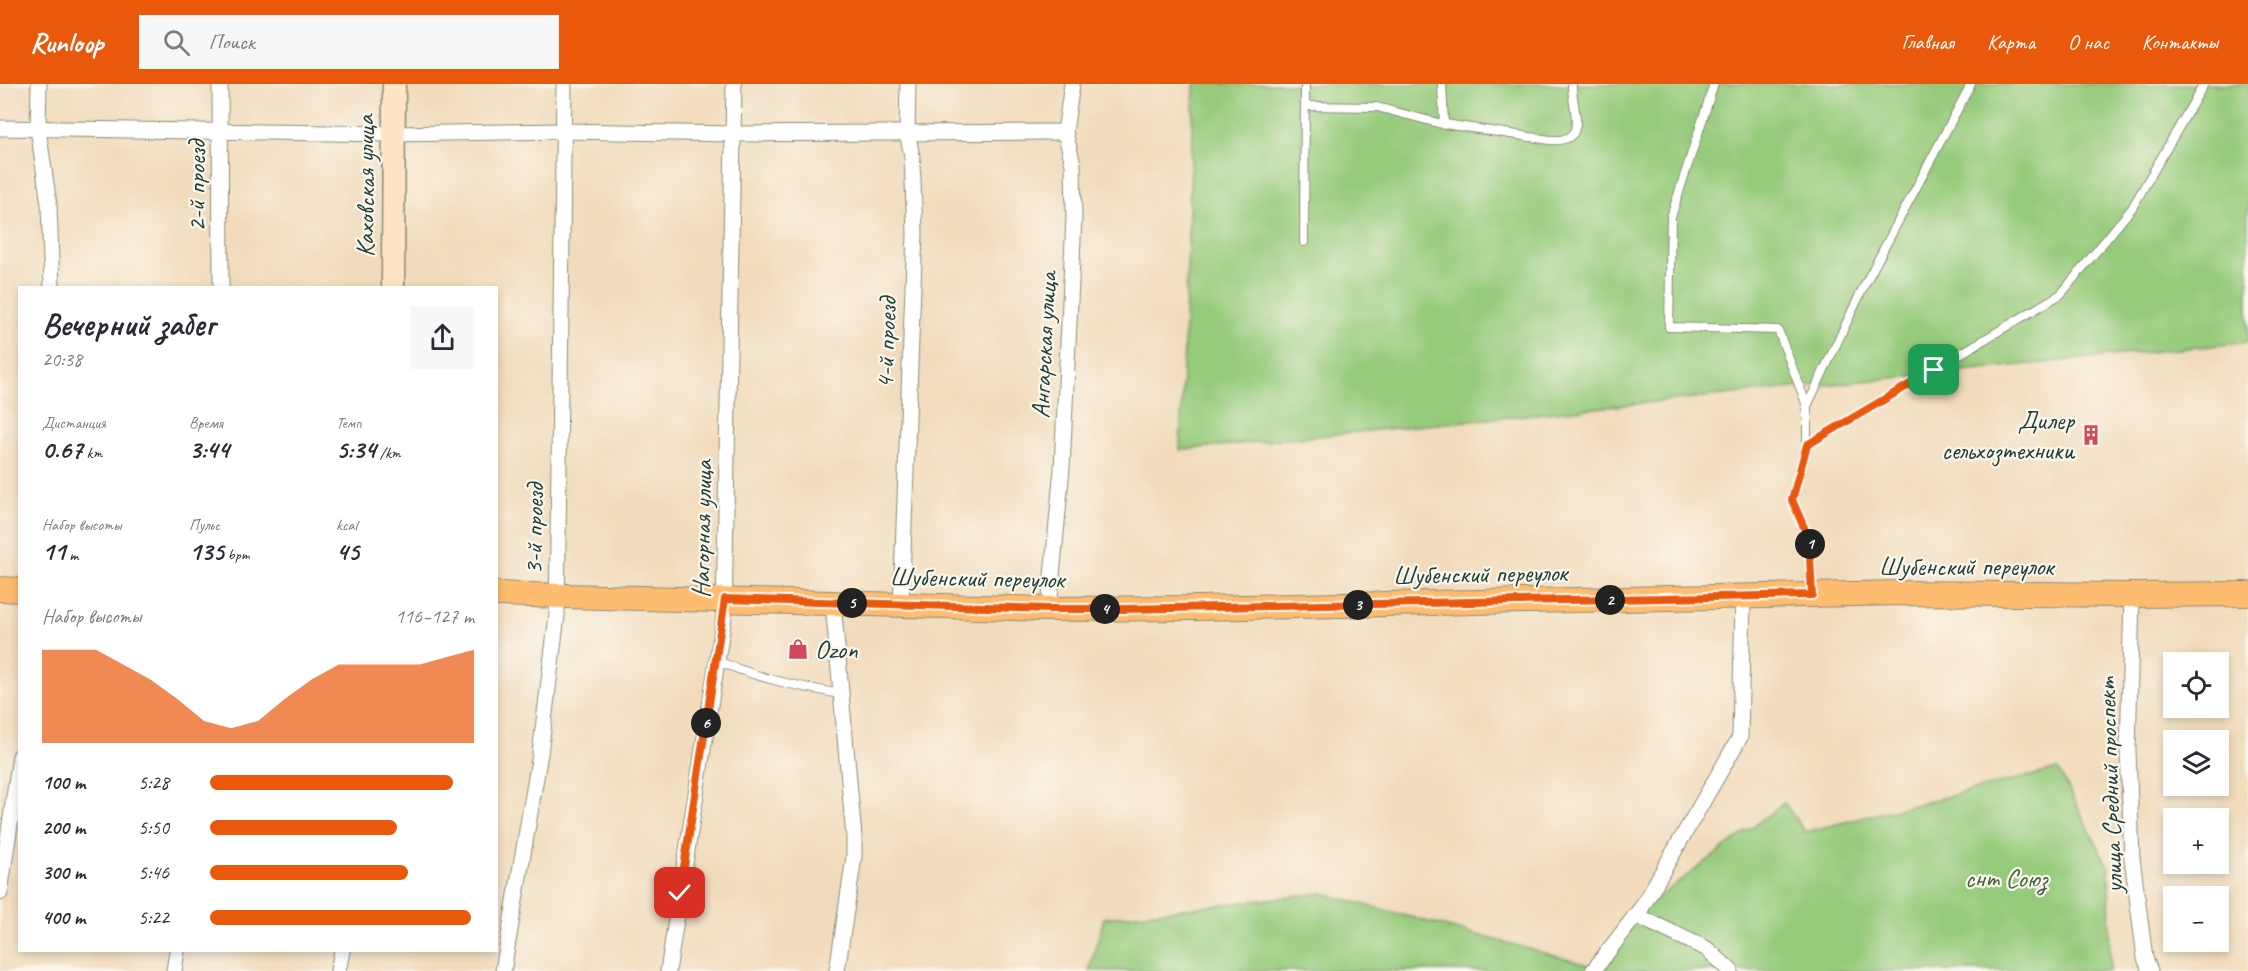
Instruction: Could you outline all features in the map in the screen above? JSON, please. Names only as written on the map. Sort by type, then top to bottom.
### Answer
[{"type":"main road","name":"Каховская улица","points":[[393,286],[394,84]]},
{"type":"main road","points":[[0,589],[18,590]]},
{"type":"main road","name":"Шубенский переулок","points":[[498,594],[1049,609],[1210,608],[1912,593],[2248,594]]},
{"type":"street","points":[[39,84],[38,129],[49,204],[52,286]]},
{"type":"street","name":"2-й проезд","points":[[220,84],[221,286]]},
{"type":"street","name":"3-й проезд","points":[[503,971],[540,754],[555,643],[558,594],[564,84]]},
{"type":"street","name":"Нагорная улица","points":[[668,971],[725,599],[734,84]]},
{"type":"street","name":"4-й проезд","points":[[901,604],[915,233],[912,156],[907,132],[908,84]]},
{"type":"street","name":"Ангарская улица","points":[[1049,609],[1062,468],[1074,218],[1073,164],[1065,132],[1072,84]]},
{"type":"street","points":[[0,128],[394,134],[562,131],[734,134],[1065,132]]},
{"type":"street","name":"улица Средний проспект","points":[[2132,595],[2128,750],[2132,858],[2145,958],[2150,971]]},
{"type":"street","points":[[1593,971],[1635,915],[1740,737],[1743,598]]},
{"type":"street","points":[[833,603],[854,857],[837,971]]},
{"type":"street","points":[[0,893],[18,770]]},
{"type":"street","points":[[1635,915],[1707,949],[1731,971]]},
{"type":"street","points":[[174,971],[177,952]]},
{"type":"street","points":[[339,971],[342,952]]},
{"type":"lane","points":[[1304,242],[1305,84]]},
{"type":"lane","points":[[1442,84],[1444,124]]},
{"type":"lane","points":[[1305,106],[1377,107],[1444,124],[1550,140],[1567,140],[1572,137],[1576,123],[1572,84]]},
{"type":"lane","points":[[1714,84],[1671,217],[1670,327],[1778,330],[1807,406],[1807,445],[1792,500],[1809,539],[1812,595]]},
{"type":"lane","points":[[1807,406],[1864,286],[1971,84]]},
{"type":"lane","points":[[1807,445],[2061,294],[2132,208],[2204,84]]},
{"type":"lane","points":[[716,660],[742,672],[766,679],[840,694]]},
{"type":"green space","points":[[1194,84],[2248,84],[2248,342],[1180,450]]},
{"type":"green space","name":"снт Союз","points":[[2058,769],[2109,868],[2110,971],[1089,971],[1104,918],[1322,893],[1596,967],[1635,915],[1784,803],[1805,832]]},
{"type":"place","name":"Дилер сельхозтехники","points":[[2091,435]]},
{"type":"place","name":"Ozon","points":[[798,649]]},
{"type":"route","points":[[680,893],[725,599],[1049,609],[1124,609],[1812,595],[1809,539],[1792,500],[1807,445],[1934,370]]}]
